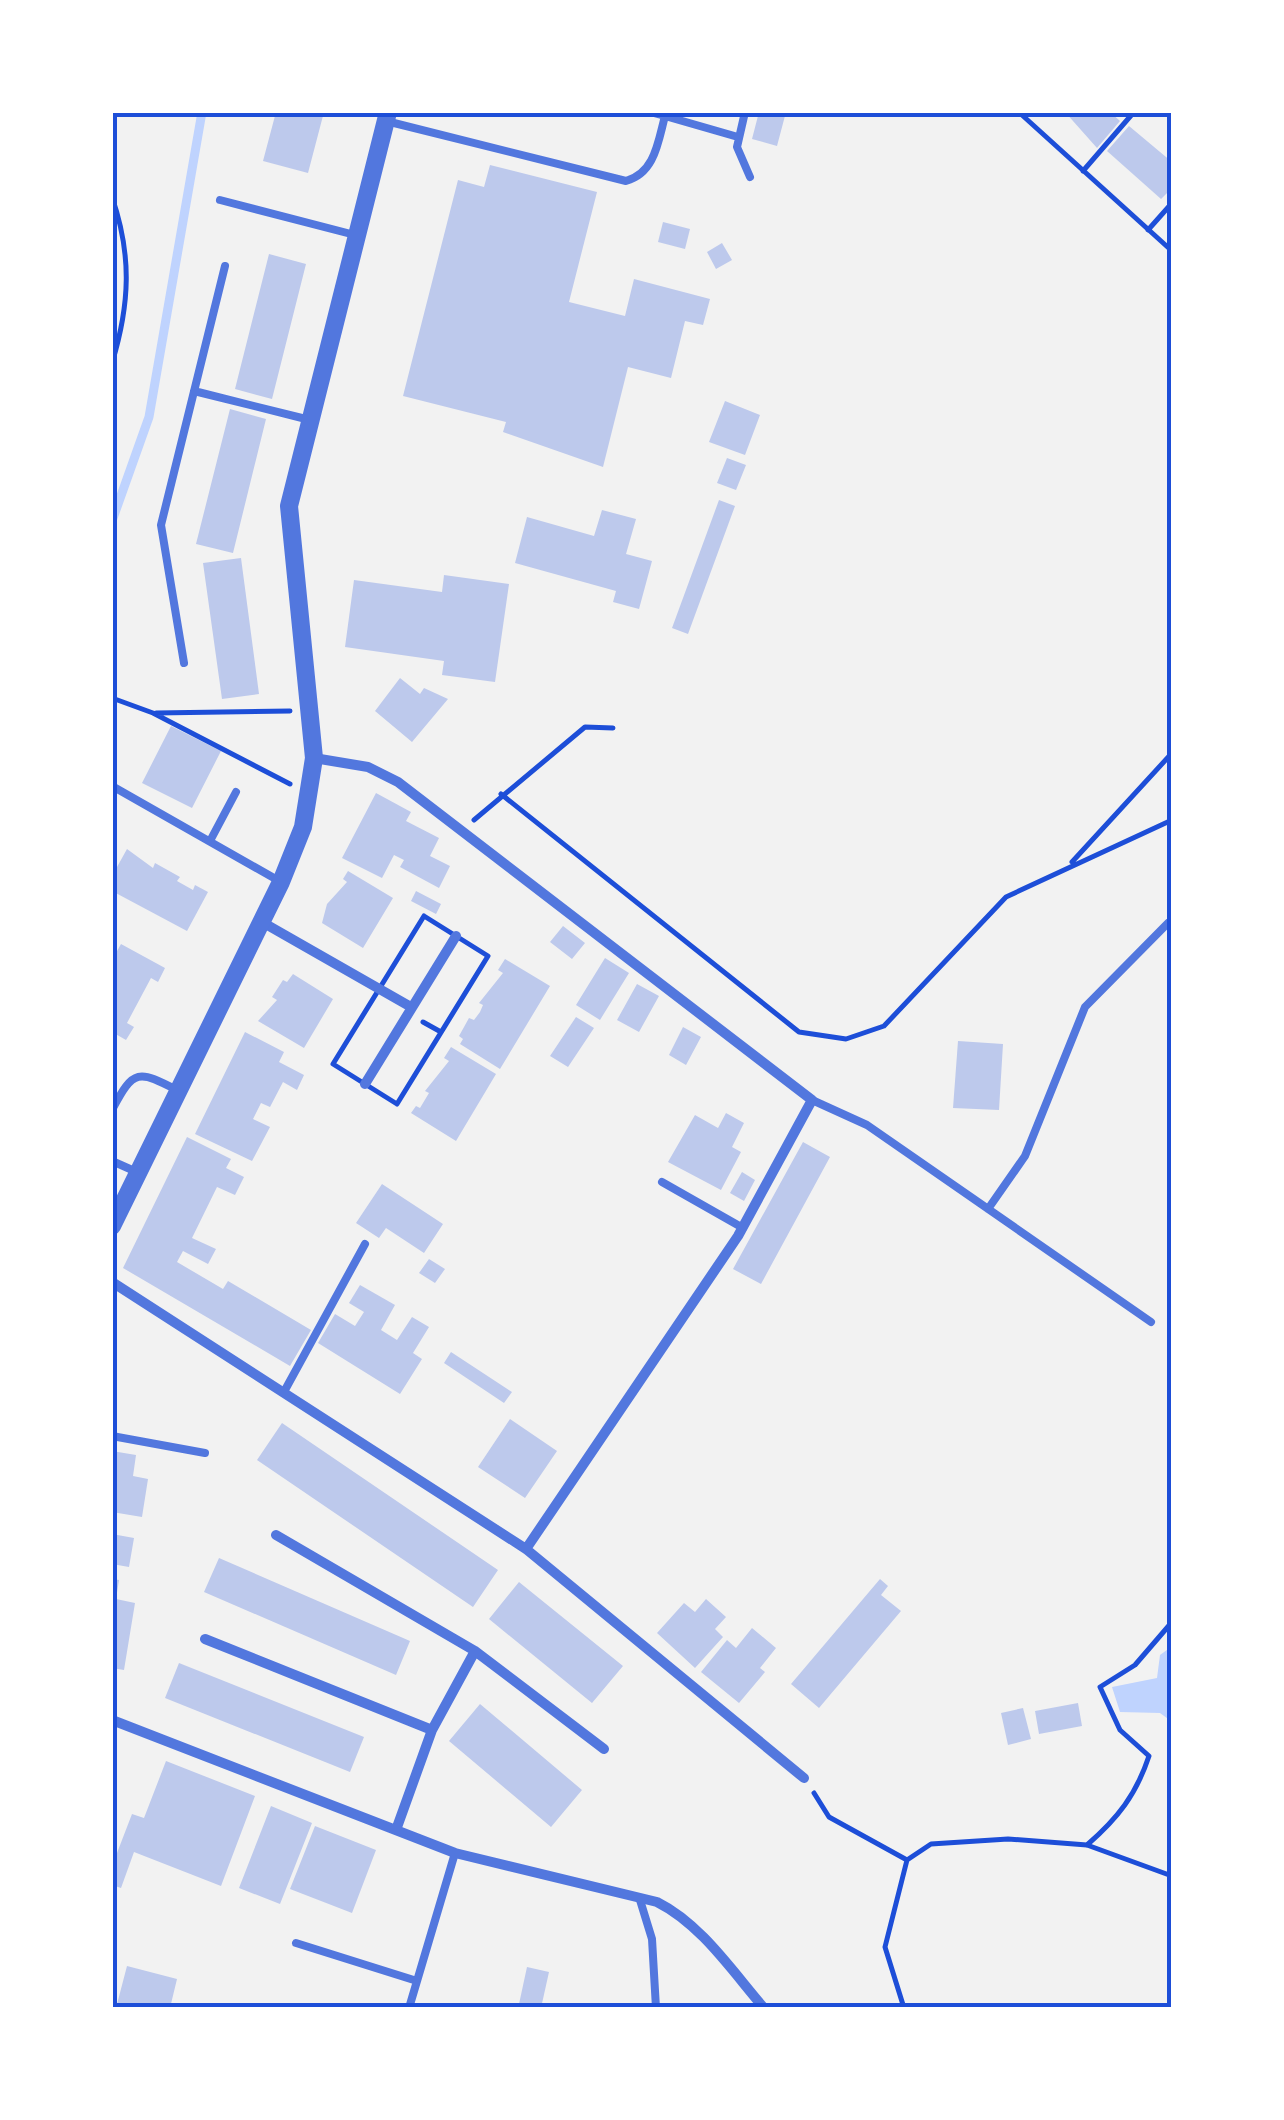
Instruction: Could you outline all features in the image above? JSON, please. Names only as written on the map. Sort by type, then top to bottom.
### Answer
[{"type":"street","points":[[112,1226],[281,882],[296,849],[310,794],[314,758],[289,529],[292,489],[387,117]]},
{"type":"street","points":[[314,758],[368,767],[398,782],[812,1100],[742,1228],[526,1549]]},
{"type":"street","points":[[262,922],[410,1008]]},
{"type":"street","points":[[364,1084],[456,936]]},
{"type":"street","points":[[112,1282],[285,1390],[526,1549],[804,1778]]},
{"type":"street","points":[[276,1535],[475,1651],[604,1750]]},
{"type":"street","points":[[206,1638],[432,1730]]},
{"type":"street","points":[[396,1830],[432,1730],[475,1651]]},
{"type":"street","points":[[112,1720],[456,1853],[675,1911],[764,2008]]},
{"type":"lane","points":[[650,112],[738,137]]},
{"type":"lane","points":[[745,112],[737,147],[750,177]]},
{"type":"lane","points":[[387,117],[626,182],[647,169],[666,116]]},
{"type":"lane","points":[[220,200],[356,236]]},
{"type":"lane","points":[[184,663],[161,525],[225,266]]},
{"type":"lane","points":[[194,391],[310,420]]},
{"type":"lane","points":[[112,786],[281,882]]},
{"type":"lane","points":[[210,841],[236,792]]},
{"type":"lane","points":[[988,1209],[1025,1156],[1085,1007],[1168,923]]},
{"type":"lane","points":[[112,1110],[126,1084],[137,1076],[148,1075],[179,1091]]},
{"type":"lane","points":[[812,1100],[867,1125],[1152,1322]]},
{"type":"lane","points":[[112,1161],[139,1173]]},
{"type":"lane","points":[[662,1182],[742,1228]]},
{"type":"lane","points":[[285,1390],[365,1244]]},
{"type":"lane","points":[[112,1436],[205,1453]]},
{"type":"lane","points":[[409,2008],[456,1853]]},
{"type":"lane","points":[[640,1900],[652,1939],[656,2008]]},
{"type":"lane","points":[[296,1944],[417,1981]]},
{"type":"path","points":[[1025,112],[1022,115],[1171,250]]},
{"type":"path","points":[[1084,171],[1134,112]]},
{"type":"path","points":[[112,197],[127,241],[123,328],[112,364]]},
{"type":"path","points":[[1148,230],[1172,203]]},
{"type":"path","points":[[112,698],[153,712],[310,794]]},
{"type":"path","points":[[153,712],[308,711]]},
{"type":"path","points":[[464,829],[585,727],[612,728]]},
{"type":"path","points":[[1070,864],[1172,753]]},
{"type":"path","points":[[501,794],[799,1032],[846,1039],[884,1026],[1006,897],[1070,864],[1172,820]]},
{"type":"path","points":[[1087,1845],[1118,1818],[1138,1787],[1148,1756],[1120,1730],[1100,1687],[1135,1666],[1172,1622]]},
{"type":"path","points":[[804,1778],[829,1818],[906,1860]]},
{"type":"path","points":[[904,2008],[886,1947],[906,1860],[932,1844],[963,1839],[1087,1845],[1172,1876]]},
{"type":"water","points":[[1171,1647],[1171,1721],[1160,1713],[1120,1712],[1112,1687],[1157,1678],[1160,1655]]},
{"type":"building","points":[[276,112],[324,112],[308,173],[263,161]]},
{"type":"building","points":[[759,112],[786,112],[777,146],[752,139]]},
{"type":"building","points":[[1065,112],[1110,112],[1120,121],[1097,148]]},
{"type":"building","points":[[1129,126],[1172,162],[1172,188],[1161,199],[1107,151]]},
{"type":"building","points":[[490,165],[597,192],[569,302],[625,316],[634,279],[710,299],[703,325],[685,321],[671,378],[628,367],[603,467],[503,432],[506,422],[403,396],[458,180],[484,187]]},
{"type":"building","points":[[663,222],[690,229],[685,249],[658,242]]},
{"type":"building","points":[[722,243],[732,260],[716,269],[707,252]]},
{"type":"building","points":[[269,254],[306,264],[272,399],[235,389]]},
{"type":"building","points":[[725,401],[760,415],[745,455],[709,442]]},
{"type":"building","points":[[230,409],[266,419],[233,553],[196,544]]},
{"type":"building","points":[[727,458],[746,465],[736,490],[717,483]]},
{"type":"building","points":[[719,500],[735,506],[688,634],[672,628]]},
{"type":"building","points":[[602,510],[636,519],[626,554],[652,561],[639,609],[613,602],[616,591],[515,563],[527,517],[594,536]]},
{"type":"building","points":[[241,558],[259,694],[222,699],[203,563]]},
{"type":"building","points":[[444,575],[509,584],[495,682],[442,675],[444,661],[345,647],[354,580],[442,592]]},
{"type":"building","points":[[400,678],[420,694],[424,688],[448,699],[412,742],[375,711]]},
{"type":"building","points":[[171,726],[221,751],[192,808],[142,783]]},
{"type":"building","points":[[376,793],[411,812],[406,821],[439,838],[430,856],[450,866],[439,888],[400,867],[404,860],[394,855],[382,878],[342,858]]},
{"type":"building","points":[[127,849],[153,868],[155,863],[180,877],[177,881],[193,890],[195,885],[208,892],[187,931],[112,891],[112,876]]},
{"type":"building","points":[[348,871],[393,898],[363,948],[322,923],[327,904],[347,882],[343,879]]},
{"type":"building","points":[[416,891],[441,904],[436,914],[411,901]]},
{"type":"building","points":[[563,926],[585,943],[572,959],[550,942]]},
{"type":"building","points":[[121,944],[165,968],[158,982],[151,978],[127,1023],[134,1027],[126,1040],[112,1032],[112,960]]},
{"type":"building","points":[[605,958],[629,973],[600,1020],[576,1005]]},
{"type":"building","points":[[505,959],[550,986],[500,1069],[460,1044],[463,1039],[459,1036],[469,1018],[474,1020],[480,1012],[483,1005],[479,1003],[503,973],[498,970]]},
{"type":"building","points":[[293,974],[333,999],[304,1048],[258,1021],[277,1000],[272,997],[283,980],[287,982]]},
{"type":"building","points":[[637,984],[659,996],[639,1032],[617,1020]]},
{"type":"building","points":[[576,1017],[594,1028],[568,1067],[550,1056]]},
{"type":"building","points":[[683,1027],[701,1037],[686,1065],[669,1055]]},
{"type":"building","points":[[245,1032],[284,1052],[279,1062],[304,1075],[297,1090],[283,1082],[270,1107],[261,1103],[253,1119],[270,1127],[252,1161],[195,1134]]},
{"type":"building","points":[[958,1041],[1003,1044],[999,1110],[953,1108]]},
{"type":"building","points":[[451,1047],[496,1074],[456,1141],[411,1113],[416,1106],[420,1108],[429,1093],[425,1091],[449,1061],[444,1058]]},
{"type":"building","points":[[726,1113],[744,1123],[732,1147],[741,1152],[721,1190],[668,1162],[695,1115],[718,1128]]},
{"type":"building","points":[[187,1137],[231,1159],[226,1168],[244,1177],[235,1195],[217,1187],[192,1238],[216,1249],[208,1264],[183,1251],[177,1262],[223,1289],[228,1281],[311,1330],[290,1366],[123,1268]]},
{"type":"building","points":[[803,1142],[830,1157],[761,1284],[733,1269]]},
{"type":"building","points":[[742,1172],[755,1180],[744,1201],[730,1193]]},
{"type":"building","points":[[382,1184],[443,1224],[424,1253],[386,1228],[379,1238],[356,1223]]},
{"type":"building","points":[[429,1259],[445,1269],[435,1283],[419,1273]]},
{"type":"building","points":[[360,1285],[395,1305],[381,1330],[397,1340],[412,1317],[429,1327],[413,1353],[422,1359],[400,1394],[318,1343],[335,1314],[355,1326],[364,1312],[349,1303]]},
{"type":"building","points":[[451,1352],[512,1392],[504,1403],[444,1363]]},
{"type":"building","points":[[510,1419],[557,1451],[525,1498],[478,1467]]},
{"type":"building","points":[[282,1423],[498,1570],[473,1607],[257,1460]]},
{"type":"building","points":[[112,1451],[136,1455],[133,1476],[148,1479],[142,1517],[112,1512]]},
{"type":"building","points":[[112,1534],[134,1538],[129,1567],[112,1564]]},
{"type":"building","points":[[219,1558],[410,1641],[396,1675],[204,1592]]},
{"type":"building","points":[[112,1579],[119,1580],[116,1599],[135,1603],[124,1670],[112,1668]]},
{"type":"building","points":[[880,1579],[888,1586],[881,1595],[901,1611],[819,1708],[791,1684]]},
{"type":"building","points":[[519,1582],[623,1666],[592,1703],[489,1619]]},
{"type":"building","points":[[706,1599],[726,1617],[715,1629],[723,1637],[695,1668],[657,1633],[684,1603],[695,1612]]},
{"type":"building","points":[[752,1628],[776,1648],[760,1668],[765,1672],[739,1703],[701,1672],[727,1640],[736,1648]]},
{"type":"building","points":[[179,1663],[364,1737],[350,1772],[165,1698]]},
{"type":"building","points":[[1078,1703],[1082,1726],[1039,1734],[1035,1711]]},
{"type":"building","points":[[480,1704],[582,1790],[551,1827],[449,1741]]},
{"type":"building","points":[[1023,1708],[1031,1739],[1008,1745],[1001,1713]]},
{"type":"building","points":[[166,1761],[255,1796],[221,1886],[134,1852],[121,1888],[112,1885],[112,1866],[132,1814],[144,1818]]},
{"type":"building","points":[[271,1806],[312,1823],[280,1904],[239,1888]]},
{"type":"building","points":[[315,1826],[376,1850],[352,1913],[290,1889]]},
{"type":"building","points":[[127,1966],[177,1979],[170,2008],[116,2008]]},
{"type":"building","points":[[527,1967],[549,1972],[541,2008],[519,2004]]},
{"type":"waterway","points":[[112,521],[149,417],[202,112]]}]
